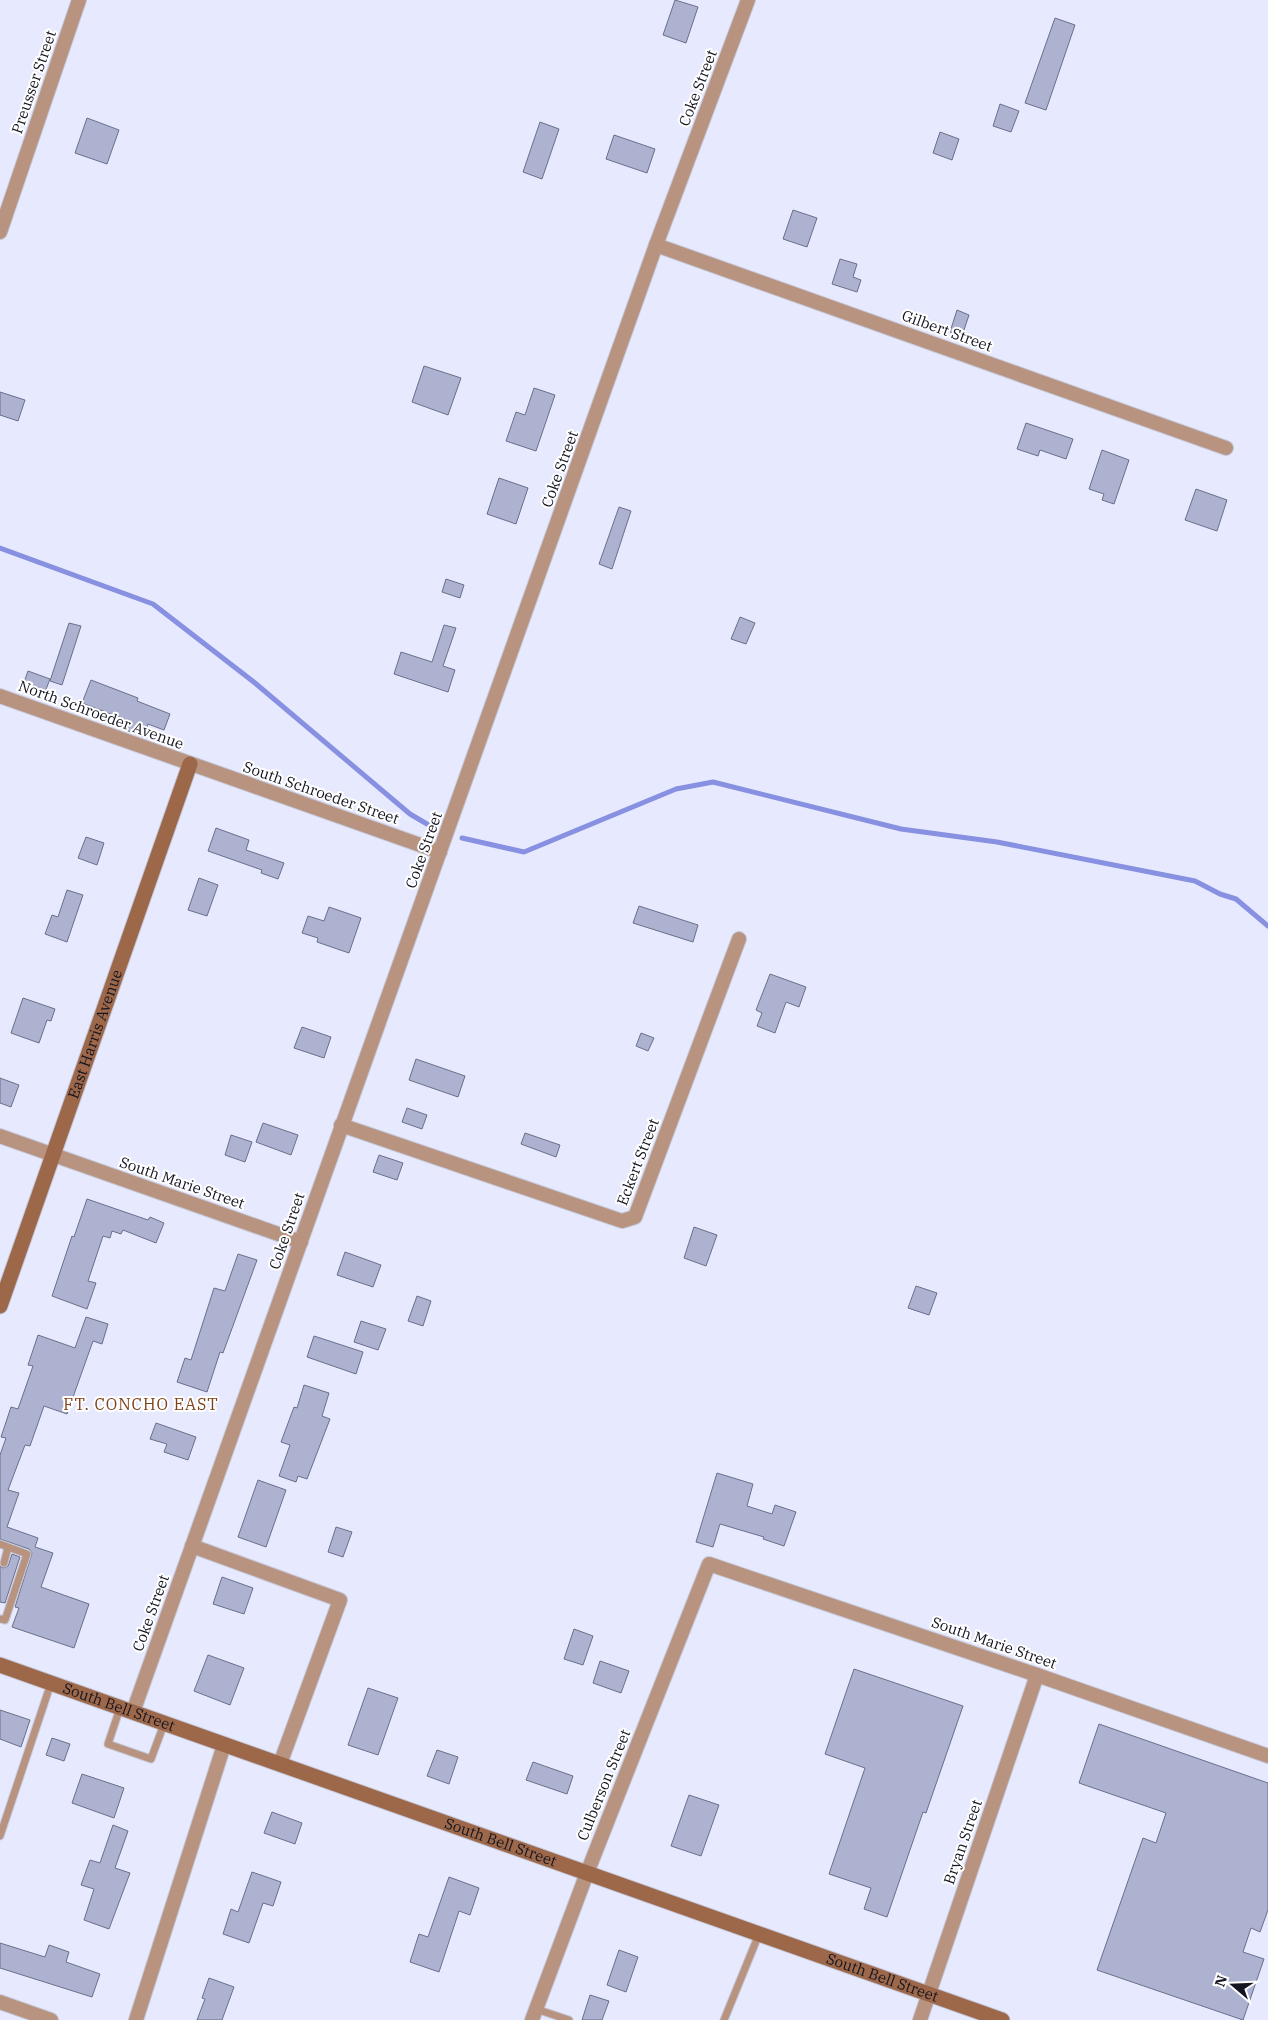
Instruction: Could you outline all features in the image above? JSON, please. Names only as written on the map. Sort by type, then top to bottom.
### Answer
[{"type":"main road","name":"East Harris Avenue","points":[[0,1306],[190,764]]},
{"type":"main road","name":"South Bell Street","points":[[0,1665],[1002,2020]]},
{"type":"street","name":"Preusser Street","points":[[0,232],[79,0]]},
{"type":"street","name":"Coke Street","points":[[126,1710],[192,1546],[656,245],[748,0]]},
{"type":"street","name":"Gilbert Street","points":[[656,245],[1226,448]]},
{"type":"street","name":"North Schroeder Avenue","points":[[0,696],[190,764]]},
{"type":"street","name":"South Schroeder Street","points":[[190,764],[440,852]]},
{"type":"street","name":"Eckert Street","points":[[341,1126],[622,1221],[635,1217],[739,939]]},
{"type":"street","name":"South Marie Street","points":[[0,1136],[301,1242]]},
{"type":"street","points":[[192,1546],[340,1600],[280,1764]]},
{"type":"street","name":"South Marie Street","points":[[709,1564],[1037,1675],[1268,1756]]},
{"type":"street","name":"Culberson Street","points":[[534,2015],[587,1873],[709,1564]]},
{"type":"street","name":"Bryan Street","points":[[920,2020],[1037,1675]]},
{"type":"street","points":[[136,2020],[224,1744]]},
{"type":"street","points":[[0,2002],[51,2020]]},
{"type":"lane","points":[[0,1544],[28,1554],[5,1620],[0,1619]]},
{"type":"lane","points":[[4,1563],[8,1547]]},
{"type":"lane","points":[[0,1836],[51,1683]]},
{"type":"lane","points":[[126,1710],[108,1744],[151,1759],[164,1724]]},
{"type":"lane","points":[[724,2020],[759,1934]]},
{"type":"lane","points":[[534,2015],[569,2020]]},
{"type":"building","points":[[675,0],[698,7],[686,43],[663,35]]},
{"type":"building","points":[[1055,18],[1075,25],[1046,110],[1025,103]]},
{"type":"building","points":[[1000,104],[1019,111],[1011,132],[993,126]]},
{"type":"building","points":[[87,118],[119,130],[107,164],[75,153]]},
{"type":"building","points":[[540,122],[559,129],[542,179],[523,172]]},
{"type":"building","points":[[940,132],[959,139],[952,160],[933,153]]},
{"type":"building","points":[[614,135],[655,149],[647,173],[606,159]]},
{"type":"building","points":[[793,210],[817,218],[807,247],[783,239]]},
{"type":"building","points":[[840,259],[857,264],[853,277],[861,280],[857,292],[832,284]]},
{"type":"building","points":[[957,310],[969,315],[962,336],[950,332]]},
{"type":"building","points":[[424,366],[461,378],[448,415],[412,402]]},
{"type":"building","points":[[534,388],[555,395],[536,451],[506,441],[516,412],[525,415]]},
{"type":"building","points":[[0,392],[25,400],[18,421],[0,415]]},
{"type":"building","points":[[1026,423],[1073,439],[1066,459],[1040,450],[1038,456],[1017,449]]},
{"type":"building","points":[[1102,450],[1129,460],[1114,504],[1102,500],[1104,494],[1089,489]]},
{"type":"building","points":[[499,478],[528,488],[516,524],[487,514]]},
{"type":"building","points":[[1196,489],[1227,500],[1217,531],[1185,520]]},
{"type":"building","points":[[619,507],[631,511],[612,569],[599,564]]},
{"type":"building","points":[[446,579],[464,585],[460,598],[442,592]]},
{"type":"building","points":[[740,617],[755,623],[746,644],[731,639]]},
{"type":"building","points":[[69,623],[81,626],[62,685],[50,681]]},
{"type":"building","points":[[444,625],[456,628],[443,666],[455,670],[448,692],[394,674],[401,652],[432,662]]},
{"type":"building","points":[[28,671],[50,679],[45,692],[23,685]]},
{"type":"building","points":[[91,680],[138,698],[137,701],[170,714],[164,730],[148,724],[143,737],[126,730],[129,721],[82,703]]},
{"type":"building","points":[[216,828],[249,840],[246,850],[284,863],[278,879],[261,873],[262,870],[208,851]]},
{"type":"building","points":[[86,837],[104,843],[97,865],[78,858]]},
{"type":"building","points":[[199,878],[218,885],[207,916],[188,910]]},
{"type":"building","points":[[67,890],[83,895],[67,942],[45,934],[52,915],[58,917]]},
{"type":"building","points":[[639,906],[698,925],[693,942],[633,923]]},
{"type":"building","points":[[329,907],[361,918],[349,953],[317,942],[318,938],[302,933],[308,916],[324,921]]},
{"type":"building","points":[[770,974],[806,987],[799,1007],[786,1002],[775,1033],[757,1026],[762,1013],[756,1010]]},
{"type":"building","points":[[23,998],[55,1009],[51,1021],[47,1020],[39,1043],[11,1033]]},
{"type":"building","points":[[302,1027],[331,1037],[324,1058],[294,1048]]},
{"type":"building","points":[[641,1033],[654,1038],[648,1051],[636,1046]]},
{"type":"building","points":[[416,1059],[465,1076],[458,1097],[409,1080]]},
{"type":"building","points":[[0,1078],[19,1085],[11,1107],[0,1103]]},
{"type":"building","points":[[407,1108],[427,1115],[422,1129],[402,1122]]},
{"type":"building","points":[[263,1123],[298,1135],[291,1155],[256,1142]]},
{"type":"building","points":[[525,1133],[560,1145],[556,1157],[521,1144]]},
{"type":"building","points":[[231,1135],[252,1142],[245,1162],[225,1155]]},
{"type":"building","points":[[379,1155],[403,1163],[397,1180],[373,1172]]},
{"type":"building","points":[[87,1199],[148,1220],[150,1217],[164,1223],[156,1243],[123,1230],[121,1234],[112,1231],[110,1238],[103,1236],[88,1281],[96,1283],[87,1309],[52,1296],[72,1236],[74,1237]]},
{"type":"building","points":[[694,1227],[717,1235],[706,1266],[684,1258]]},
{"type":"building","points":[[345,1252],[381,1265],[373,1287],[337,1275]]},
{"type":"building","points":[[238,1254],[257,1260],[223,1353],[220,1352],[207,1392],[177,1382],[185,1358],[191,1360],[214,1288],[225,1291]]},
{"type":"building","points":[[916,1286],[937,1293],[929,1315],[908,1308]]},
{"type":"building","points":[[417,1296],[431,1301],[423,1326],[408,1321]]},
{"type":"building","points":[[86,1317],[108,1324],[102,1344],[93,1341],[67,1414],[44,1406],[30,1446],[25,1445],[8,1490],[19,1493],[7,1527],[38,1538],[35,1547],[53,1553],[41,1587],[89,1604],[74,1648],[12,1627],[19,1608],[15,1607],[32,1553],[29,1549],[0,1539],[0,1455],[6,1438],[1,1437],[11,1407],[18,1409],[33,1366],[28,1365],[38,1335],[75,1348]]},
{"type":"building","points":[[361,1321],[386,1329],[378,1350],[354,1342]]},
{"type":"building","points":[[314,1336],[363,1352],[356,1374],[307,1357]]},
{"type":"building","points":[[304,1385],[329,1393],[322,1416],[330,1419],[307,1479],[298,1476],[296,1482],[279,1476],[290,1445],[281,1442],[294,1407],[297,1408]]},
{"type":"building","points":[[156,1423],[196,1437],[188,1460],[164,1452],[167,1444],[150,1439]]},
{"type":"building","points":[[717,1473],[753,1484],[747,1506],[772,1514],[775,1505],[796,1512],[784,1546],[763,1539],[764,1537],[720,1524],[713,1547],[696,1542]]},
{"type":"building","points":[[258,1480],[286,1490],[266,1547],[238,1537]]},
{"type":"building","points":[[336,1527],[352,1532],[343,1557],[328,1552]]},
{"type":"building","points":[[12,1554],[20,1557],[5,1603],[0,1602],[0,1566],[3,1568],[8,1566]]},
{"type":"building","points":[[222,1577],[253,1588],[244,1614],[213,1604]]},
{"type":"building","points":[[574,1629],[593,1636],[583,1665],[564,1659]]},
{"type":"building","points":[[208,1655],[244,1668],[230,1705],[194,1691]]},
{"type":"building","points":[[600,1661],[629,1671],[621,1693],[593,1683]]},
{"type":"building","points":[[854,1669],[963,1706],[926,1813],[923,1812],[887,1917],[864,1909],[871,1888],[829,1874],[865,1768],[825,1754]]},
{"type":"building","points":[[368,1688],[398,1698],[378,1755],[348,1745]]},
{"type":"building","points":[[0,1710],[30,1720],[21,1747],[0,1739]]},
{"type":"building","points":[[1099,1724],[1268,1783],[1268,1910],[1260,1932],[1251,1928],[1243,1952],[1264,1959],[1243,2020],[1097,1970],[1143,1838],[1156,1843],[1166,1813],[1079,1783]]},
{"type":"building","points":[[52,1738],[70,1744],[64,1761],[46,1755]]},
{"type":"building","points":[[437,1750],[458,1757],[449,1784],[427,1776]]},
{"type":"building","points":[[533,1762],[573,1776],[567,1794],[526,1780]]},
{"type":"building","points":[[82,1774],[124,1788],[114,1818],[72,1803]]},
{"type":"building","points":[[689,1795],[719,1805],[701,1856],[671,1846]]},
{"type":"building","points":[[272,1812],[302,1823],[295,1844],[264,1833]]},
{"type":"building","points":[[113,1825],[128,1831],[115,1868],[130,1873],[109,1929],[84,1920],[94,1889],[81,1885],[90,1860],[100,1863]]},
{"type":"building","points":[[252,1872],[281,1882],[273,1906],[263,1903],[249,1943],[223,1934],[231,1909],[238,1912]]},
{"type":"building","points":[[449,1877],[479,1888],[470,1915],[459,1911],[439,1972],[410,1962],[419,1934],[428,1937]]},
{"type":"building","points":[[0,1943],[45,1957],[49,1945],[69,1952],[66,1962],[100,1974],[92,1997],[0,1968]]},
{"type":"building","points":[[619,1950],[638,1957],[626,1992],[607,1985]]},
{"type":"building","points":[[209,1978],[234,1987],[222,2020],[197,2020],[205,1999],[202,1998]]},
{"type":"building","points":[[590,1995],[609,2001],[602,2020],[582,2020]]},
{"type":"waterway","points":[[0,548],[153,604],[255,683],[410,814],[427,824]]},
{"type":"waterway","points":[[462,838],[524,852],[676,789],[713,782],[901,829],[997,842],[1195,881],[1220,894],[1236,899],[1268,926]]},
{"type":"district","name":"FT. CONCHO EAST","points":[[141,1404]]}]
